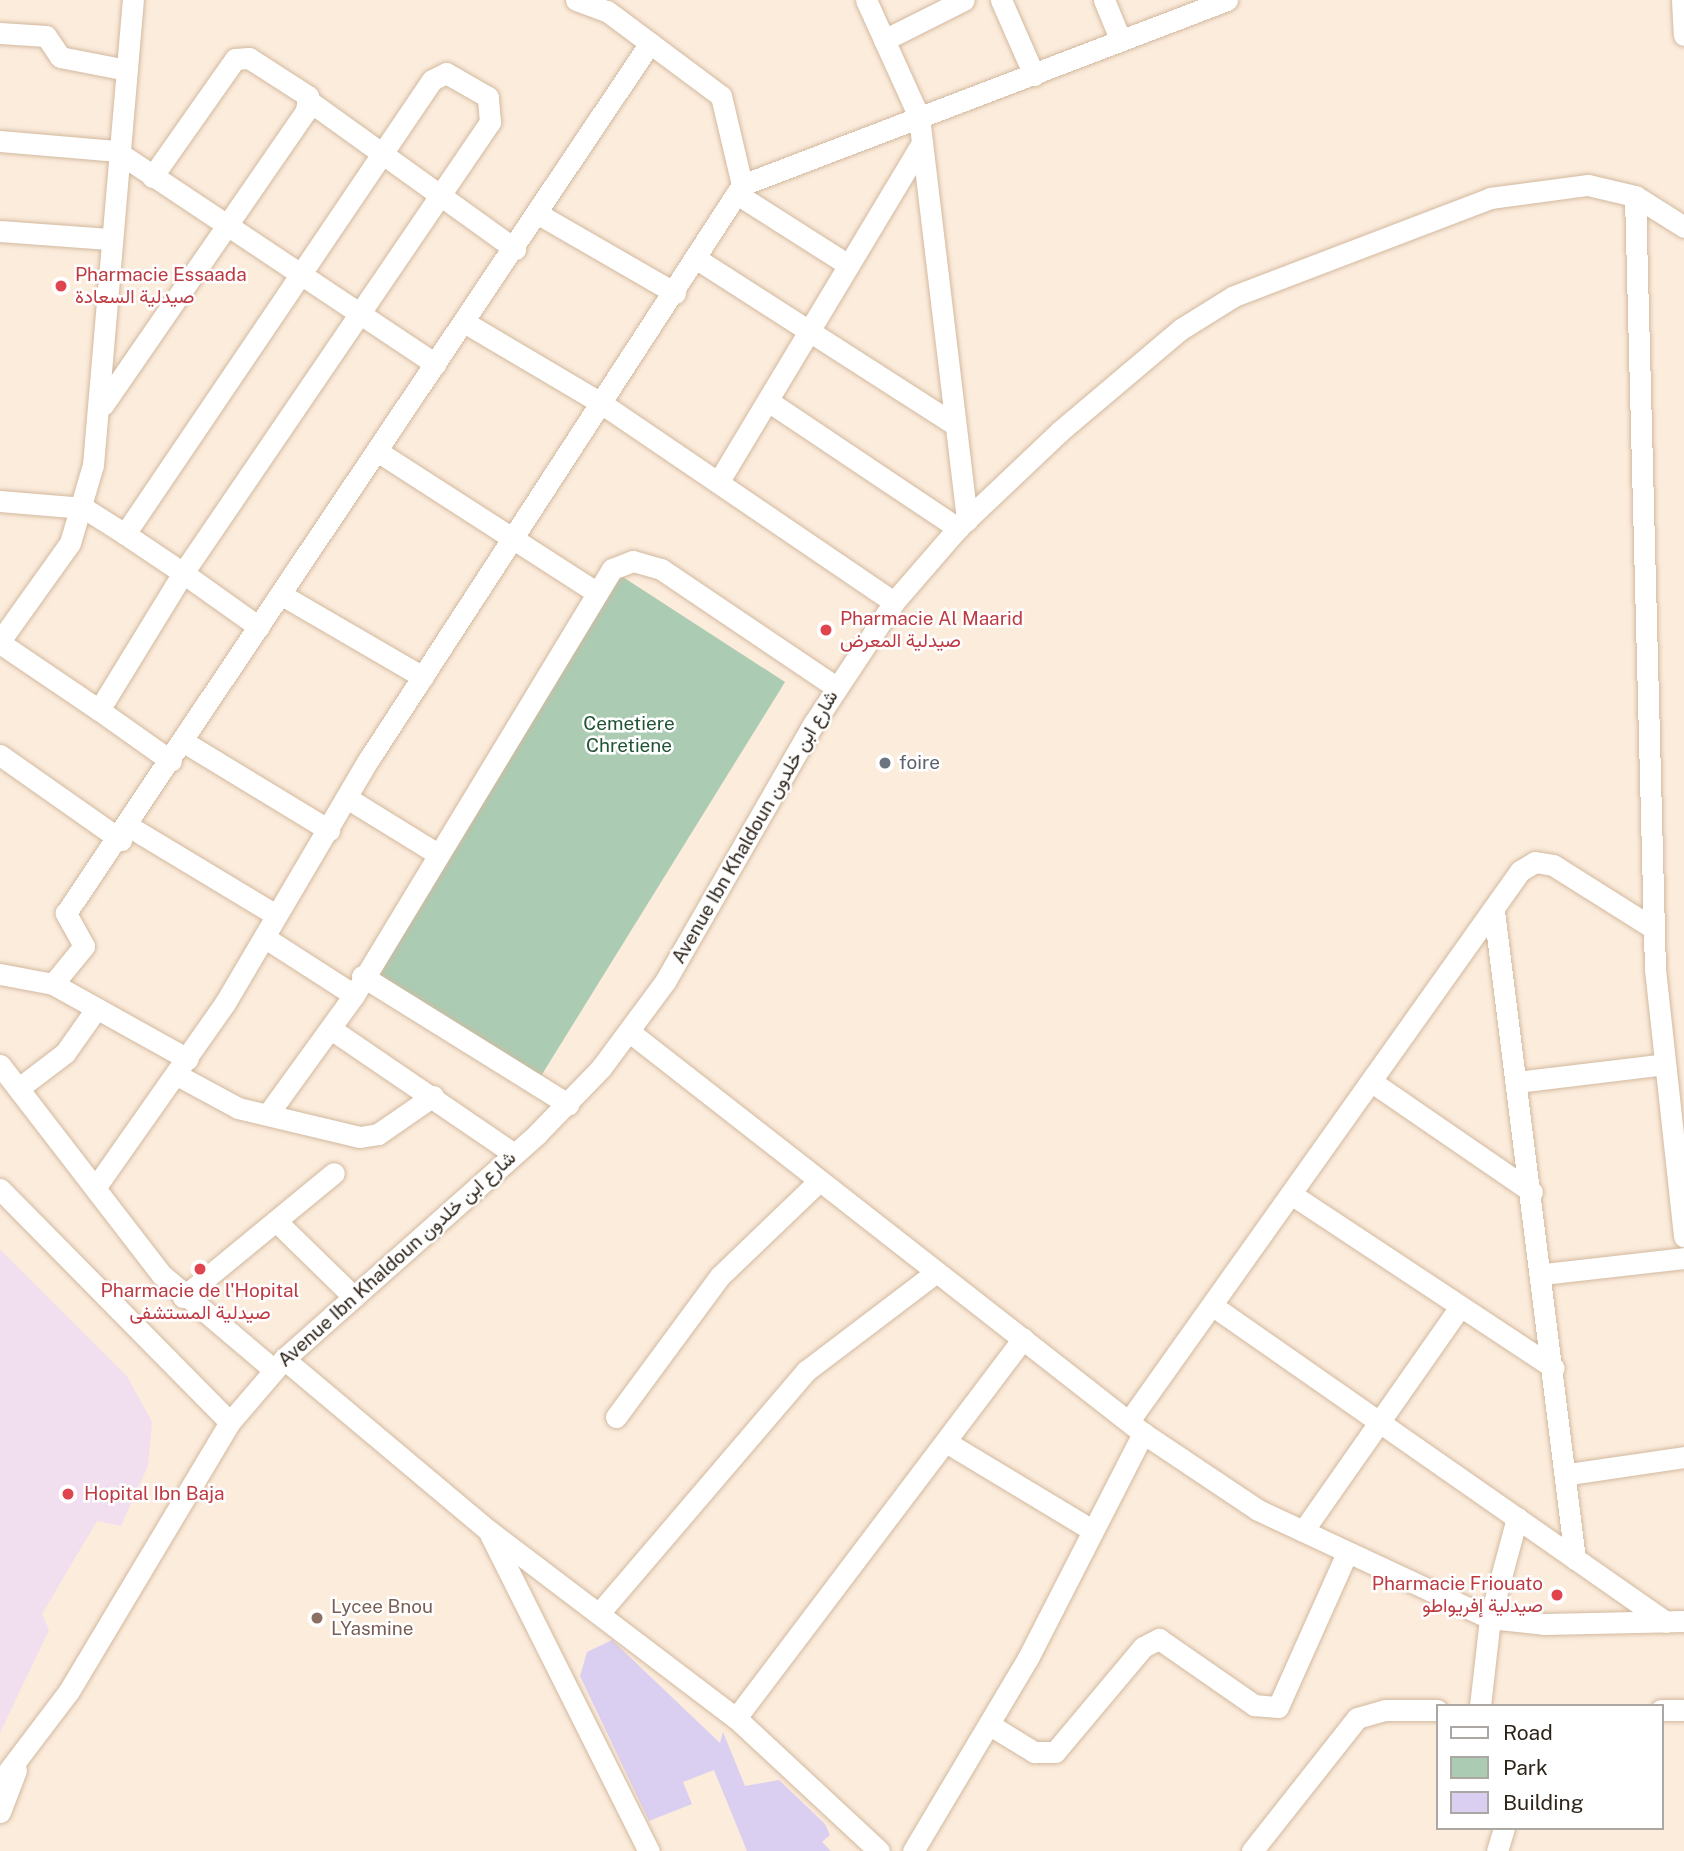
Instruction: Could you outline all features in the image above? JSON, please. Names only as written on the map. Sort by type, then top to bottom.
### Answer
[{"type":"street","points":[[133,0],[109,239],[103,405],[84,508],[70,543],[9,613],[0,642],[172,761]]},
{"type":"street","points":[[576,0],[607,10],[721,96],[739,190],[847,264]]},
{"type":"street","points":[[866,0],[919,117],[962,524]]},
{"type":"street","points":[[884,40],[964,0]]},
{"type":"street","points":[[1002,0],[1034,75]]},
{"type":"street","points":[[1104,0],[1121,41]]},
{"type":"street","points":[[94,1188],[183,1067],[422,677],[676,293],[739,190],[919,117],[1121,41],[1192,6],[1227,0]]},
{"type":"street","points":[[1682,0],[1684,35]]},
{"type":"street","points":[[0,33],[46,36],[60,57],[127,69]]},
{"type":"street","points":[[53,984],[84,946],[66,913],[125,834],[377,450],[540,215],[650,43]]},
{"type":"street","points":[[152,177],[235,60],[249,58],[304,91],[309,101],[515,249]]},
{"type":"street","points":[[99,710],[183,573],[356,314],[490,122],[488,97],[454,76],[436,76],[125,534]]},
{"type":"street","points":[[103,405],[309,101]]},
{"type":"street","points":[[0,141],[116,151],[301,273],[356,314],[435,364]]},
{"type":"street","points":[[719,481],[922,143]]},
{"type":"street","name":"Avenue Ibn Khaldoun شارع ابن خلدون","points":[[18,1764],[69,1691],[230,1422],[279,1364],[568,1104],[631,1033],[836,687],[894,602],[962,524],[1156,349],[1234,296],[1490,198],[1550,185],[1588,185],[1635,196],[1683,224]]},
{"type":"street","points":[[1635,196],[1653,928],[1684,1236]]},
{"type":"street","points":[[540,215],[676,293]]},
{"type":"street","points":[[0,231],[109,239]]},
{"type":"street","points":[[697,259],[809,328],[952,423]]},
{"type":"street","points":[[464,321],[601,403],[894,602]]},
{"type":"street","points":[[768,401],[962,524]]},
{"type":"street","points":[[377,450],[516,537],[597,593]]},
{"type":"street","points":[[0,501],[84,508],[259,627]]},
{"type":"street","points":[[268,1114],[331,1029],[436,853],[612,569],[646,563],[836,687]]},
{"type":"street","points":[[282,595],[422,677]]},
{"type":"street","points":[[184,741],[328,830]]},
{"type":"street","points":[[0,755],[125,834],[276,915]]},
{"type":"street","points":[[347,797],[436,853]]},
{"type":"street","points":[[913,1851],[990,1725],[1092,1530],[1136,1427],[1213,1306],[1520,871],[1544,862],[1653,928]]},
{"type":"street","points":[[1494,911],[1544,1274],[1569,1474],[1575,1559]]},
{"type":"street","points":[[264,937],[358,985],[568,1104]]},
{"type":"street","points":[[0,974],[53,984],[183,1067],[228,1104],[367,1137],[433,1096]]},
{"type":"street","points":[[19,1088],[65,1053],[96,1009]]},
{"type":"street","points":[[331,1029],[433,1096],[514,1154]]},
{"type":"street","points":[[631,1033],[934,1274],[1023,1338],[1136,1427],[1227,1492],[1347,1553],[1490,1618],[1544,1624],[1675,1621]]},
{"type":"street","points":[[1517,1082],[1665,1064]]},
{"type":"street","points":[[0,1065],[94,1188],[183,1297],[279,1364],[488,1530],[601,1611],[736,1718],[879,1851]]},
{"type":"street","points":[[1372,1082],[1532,1192]]},
{"type":"street","points":[[183,1297],[334,1173]]},
{"type":"street","points":[[616,1416],[720,1276],[819,1181]]},
{"type":"street","points":[[0,1189],[230,1422]]},
{"type":"street","points":[[1291,1194],[1554,1368]]},
{"type":"street","points":[[276,1221],[354,1297]]},
{"type":"street","points":[[1544,1274],[1684,1258]]},
{"type":"street","points":[[601,1611],[806,1371],[934,1274]]},
{"type":"street","points":[[1213,1306],[1575,1559],[1675,1621]]},
{"type":"street","points":[[1303,1531],[1460,1307]]},
{"type":"street","points":[[736,1718],[1023,1338]]},
{"type":"street","points":[[946,1442],[1092,1530]]},
{"type":"street","points":[[1569,1474],[1684,1457]]},
{"type":"street","points":[[1480,1704],[1490,1618],[1517,1518]]},
{"type":"street","points":[[488,1530],[649,1851]]},
{"type":"street","points":[[990,1725],[1034,1752],[1055,1752],[1143,1647],[1159,1639],[1254,1705],[1278,1707],[1347,1553]]},
{"type":"street","points":[[1252,1851],[1357,1718],[1385,1710],[1436,1710]]},
{"type":"street","points":[[1663,1710],[1684,1710]]},
{"type":"street","points":[[0,1782],[18,1764]]},
{"type":"street","points":[[0,1812],[18,1764]]},
{"type":"street","points":[[1497,1851],[1503,1830]]},
{"type":"shaded area","name":"Hopital Ibn Baja","points":[[0,1249],[127,1376],[152,1422],[148,1466],[121,1526],[97,1521],[42,1614],[49,1630],[0,1733]]},
{"type":"green space","name":"Cemetiere Chretiene","points":[[609,568],[785,682],[541,1076],[362,968]]},
{"type":"building","points":[[612,1640],[720,1743],[723,1732],[745,1786],[779,1780],[825,1824],[830,1835],[822,1842],[831,1851],[747,1851],[714,1770],[683,1782],[692,1804],[649,1821],[580,1676],[587,1652]]},
{"type":"place","name":"Pharmacie Essaada صيدلية السعادة","points":[[61,286]]},
{"type":"place","name":"Pharmacie Al Maarid صيدلية المعرض","points":[[826,630]]},
{"type":"place","name":"foire","points":[[885,763]]},
{"type":"place","name":"Pharmacie de l'Hopital صيدلية المستشفى","points":[[200,1269]]},
{"type":"place","name":"Hopital Ibn Baja","points":[[68,1494]]},
{"type":"place","name":"Pharmacie Friouato صيدلية إفريواطو","points":[[1557,1595]]},
{"type":"place","name":"Lycee Bnou LYasmine","points":[[317,1618]]}]
